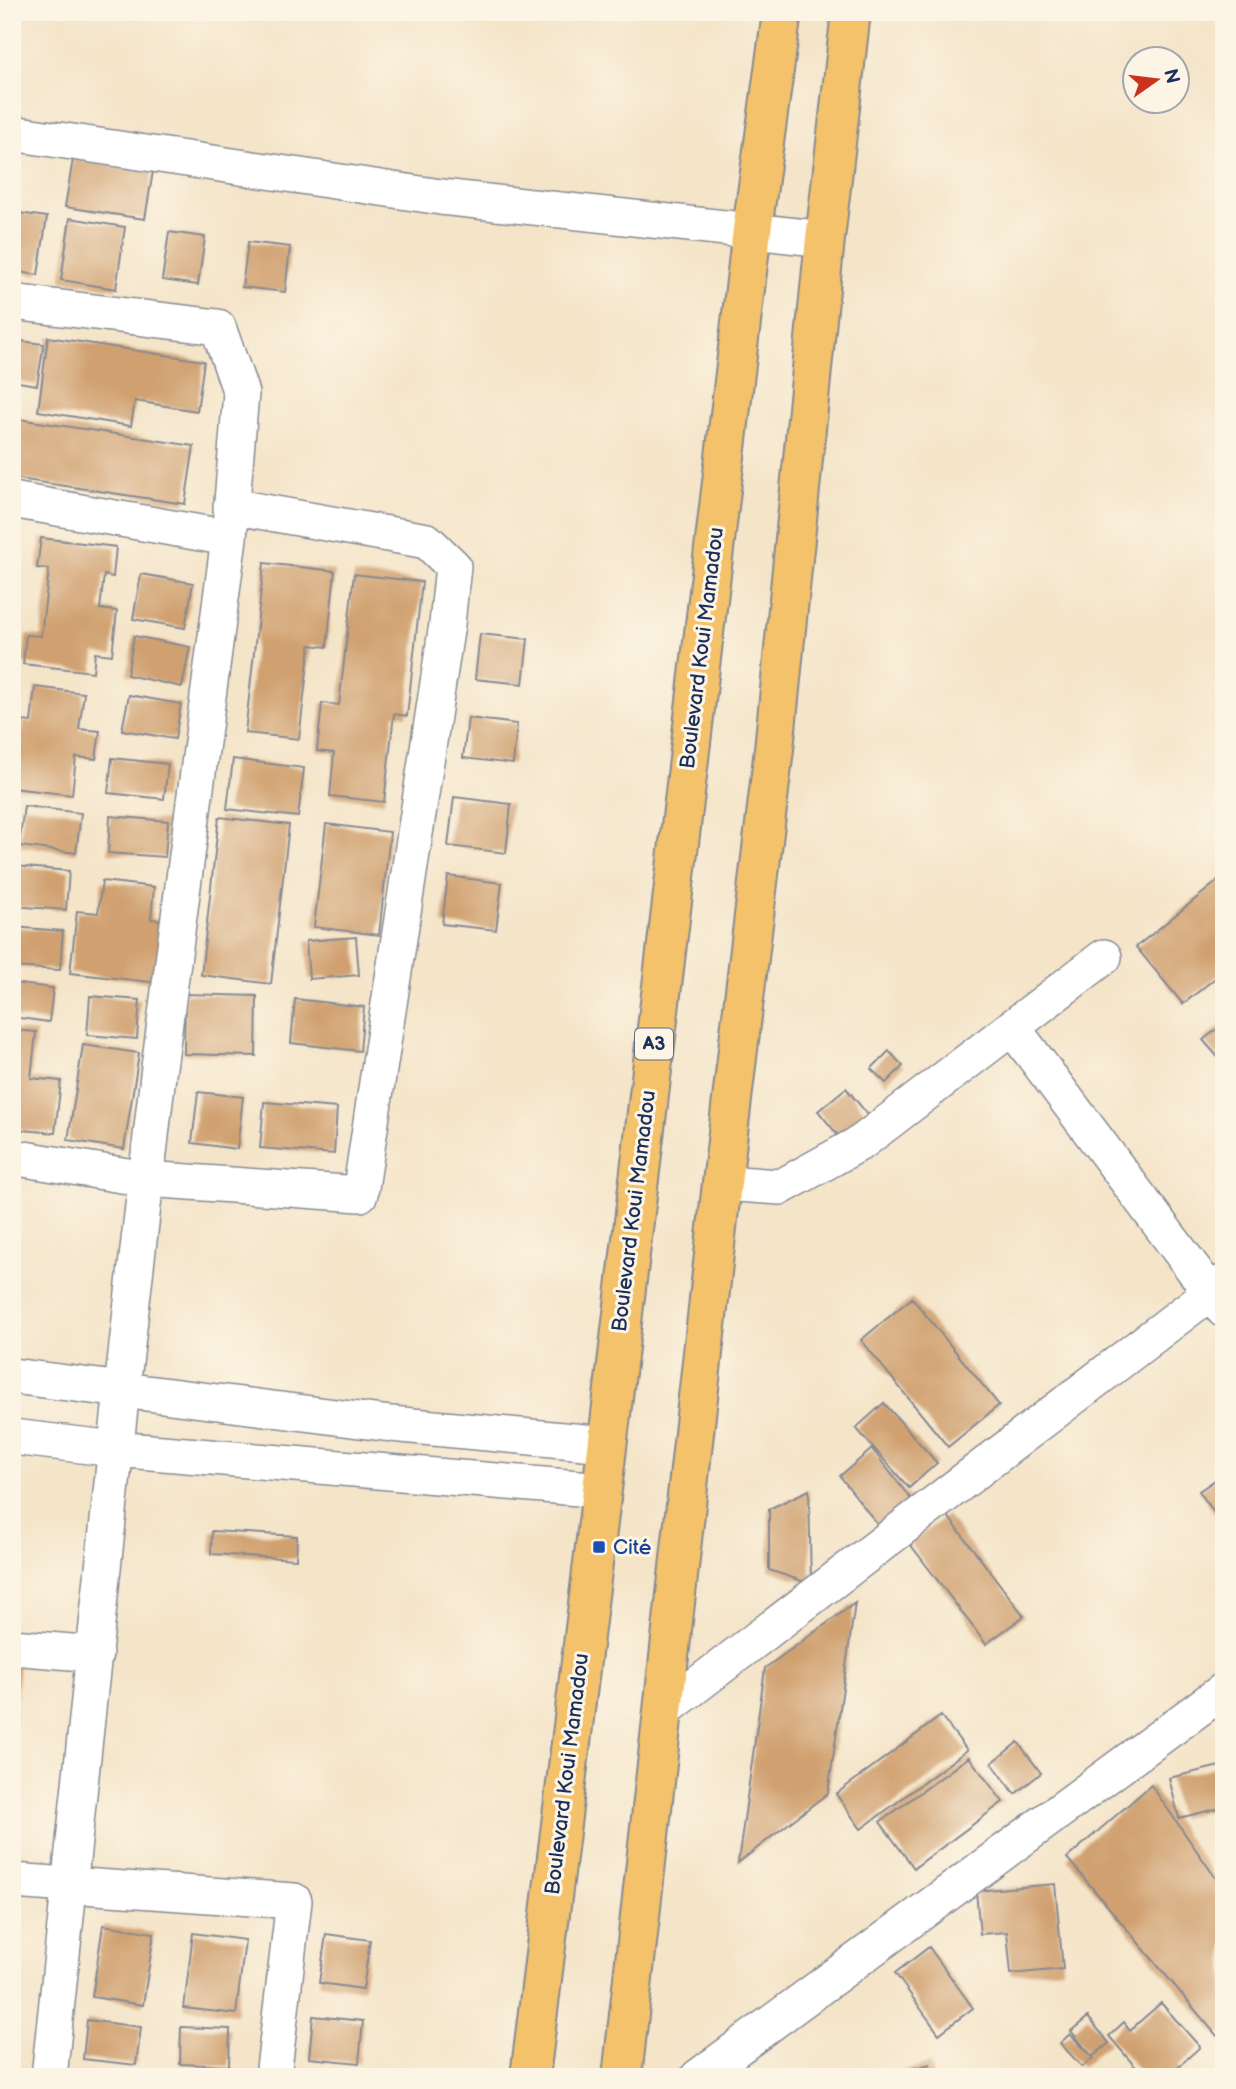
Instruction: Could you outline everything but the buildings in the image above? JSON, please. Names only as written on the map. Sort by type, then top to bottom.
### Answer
[{"type":"main road","name":"Boulevard Koui Mamadou","points":[[530,2077],[752,230],[782,12]]},
{"type":"main road","points":[[622,2077],[722,1183],[774,748],[825,239],[851,12]]},
{"type":"street","points":[[12,133],[441,197],[825,239]]},
{"type":"street","points":[[12,302],[218,327],[241,393],[230,522],[161,1048],[115,1448],[49,2077]]},
{"type":"street","points":[[12,1157],[146,1179],[360,1194],[447,624],[453,566],[427,541],[230,522],[13,510]]},
{"type":"street","points":[[722,1183],[781,1187],[862,1142],[1104,957]]},
{"type":"street","points":[[663,1711],[1219,1295],[1012,1027]]},
{"type":"street","points":[[12,1376],[391,1424],[606,1444]]},
{"type":"street","points":[[12,1437],[602,1490]]},
{"type":"street","points":[[12,1647],[95,1654]]},
{"type":"street","points":[[698,2077],[1224,1690]]},
{"type":"street","points":[[12,1881],[294,1901],[273,2077]]},
{"type":"place","name":"Cité","points":[[599,1547]]}]
